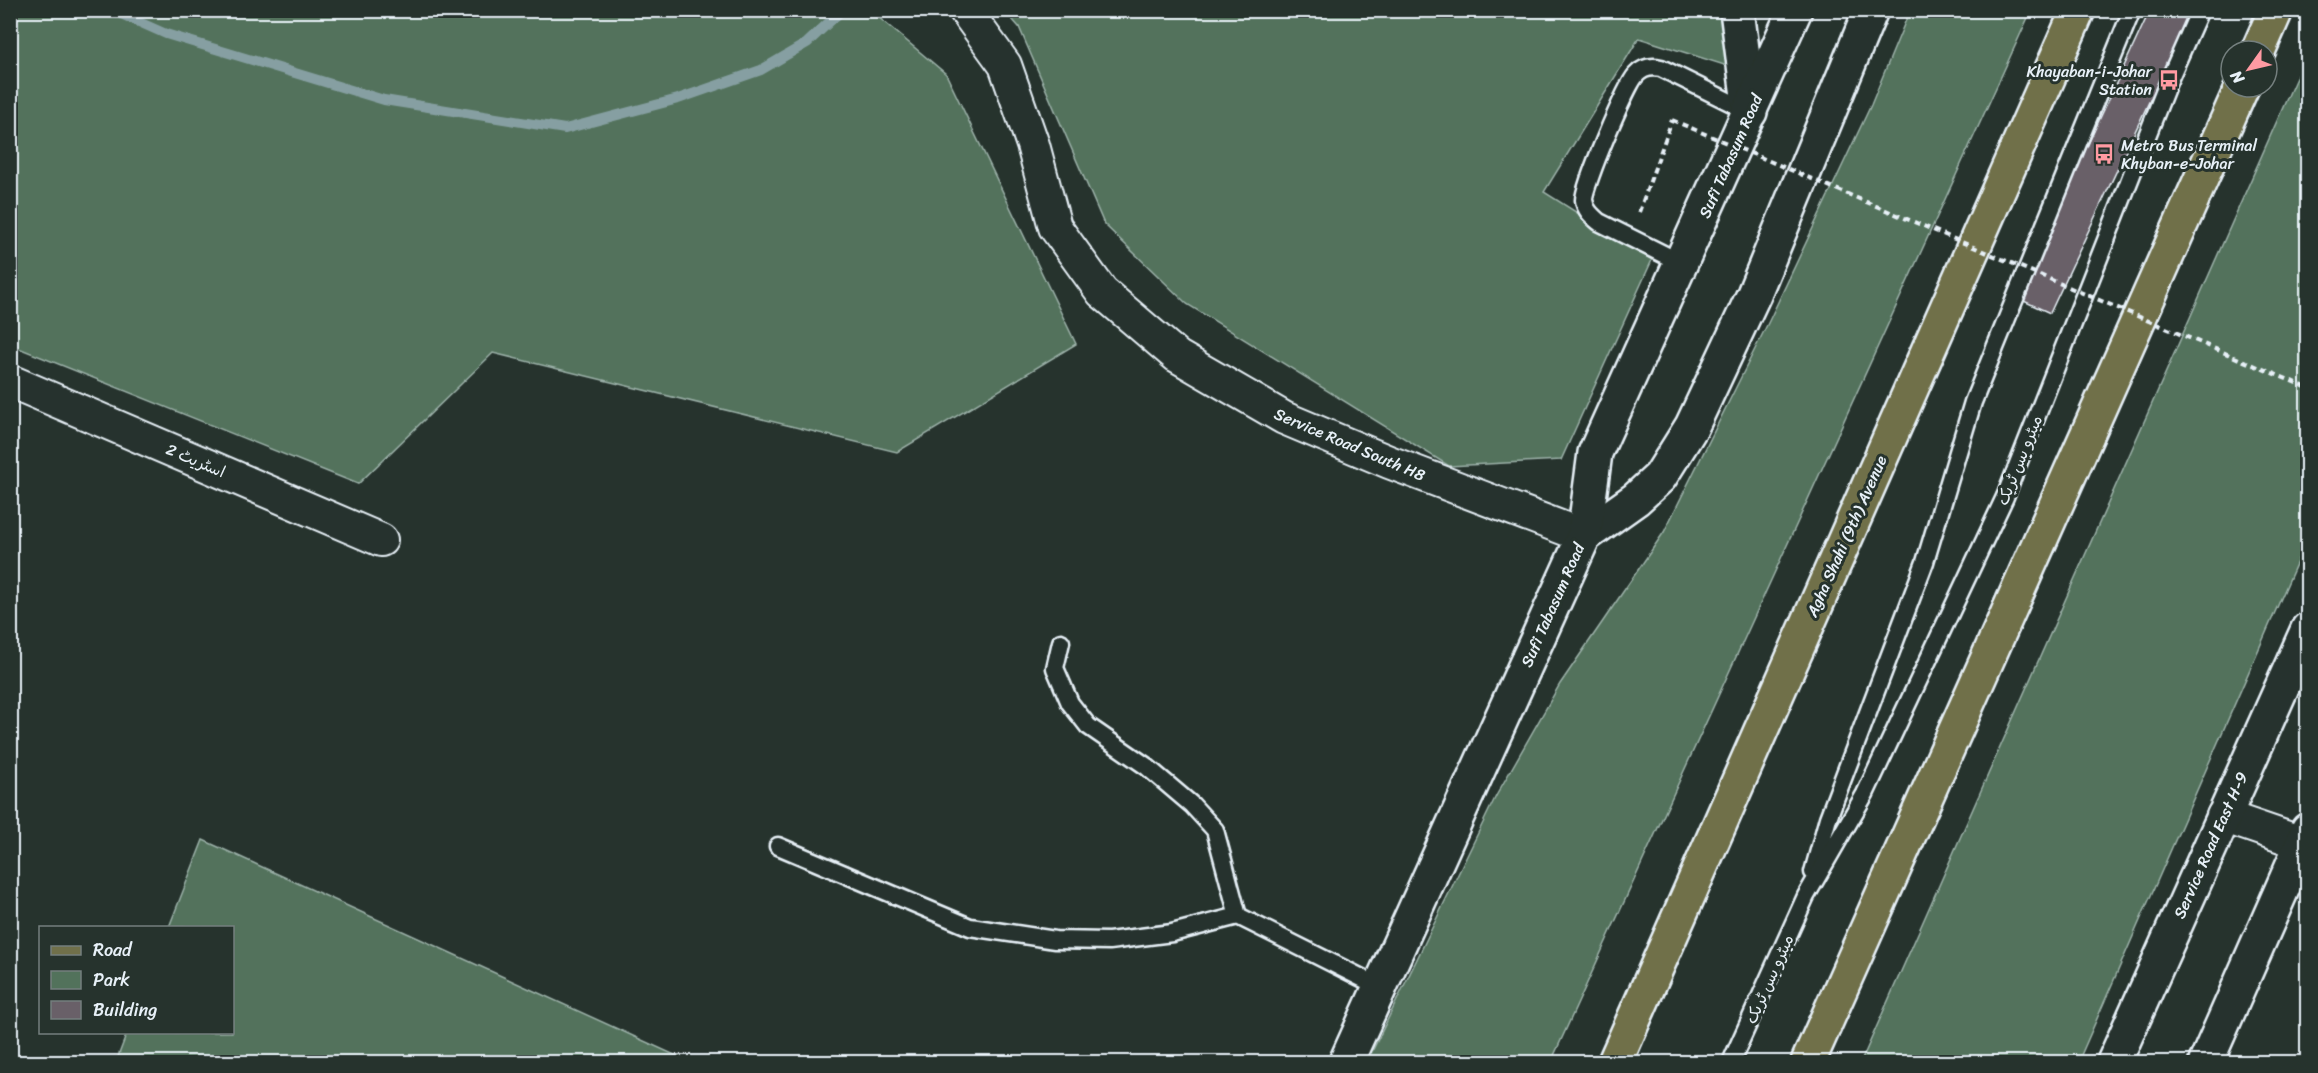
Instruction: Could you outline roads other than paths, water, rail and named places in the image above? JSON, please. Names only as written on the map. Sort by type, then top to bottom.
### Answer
[{"type":"main road","name":"Agha Shahi (9th) Avenue","points":[[1615,1062],[2078,10]]},
{"type":"main road","points":[[2263,39],[2276,10]]},
{"type":"main road","points":[[1808,1062],[2237,99]]},
{"type":"street","name":"Service Road South H8","points":[[965,10],[1005,64],[1033,145],[1055,227],[1102,292],[1178,356],[1284,418],[1389,462],[1584,536]]},
{"type":"street","points":[[1737,10],[1750,112]]},
{"type":"street","name":"Sufi Tabasum Road","points":[[1346,1062],[1584,536],[1595,453],[1795,10]]},
{"type":"street","points":[[1584,536],[1636,499],[1660,477],[1692,426],[1754,294],[1871,10]]},
{"type":"street","name":"اسٹریٹ 2","points":[[10,381],[381,540]]},
{"type":"street","name":"Service Road East H-9","points":[[2114,1062],[2307,628]]},
{"type":"street","points":[[2206,1062],[2306,840],[2223,816]]},
{"type":"lane","name":"میٹرو بس ٹریک","points":[[1806,896],[1828,818],[1925,562],[1973,402],[2132,10]]},
{"type":"lane","name":"میٹرو بس ٹریک","points":[[1731,1062],[1806,896],[1865,794],[2005,497],[2169,80],[2200,10]]},
{"type":"lane","points":[[1681,263],[1599,222],[1589,214],[1583,197],[1586,185],[1635,76],[1652,67],[1661,68],[1750,112]]},
{"type":"lane","points":[[1061,642],[1055,668],[1070,703],[1088,726],[1146,766],[1192,805],[1215,830],[1238,916]]},
{"type":"lane","points":[[778,846],[970,927],[1055,940],[1109,941],[1172,933],[1238,916],[1380,987]]},
{"type":"waterway","points":[[112,10],[166,34],[384,100],[565,129],[678,99],[761,70],[807,43],[842,10]]},
{"type":"place","name":"Khayaban-i-Johar Station","points":[[2169,80]]},
{"type":"place","name":"Metro Bus Terminal Khyban-e-Johar","points":[[2104,154]]}]
